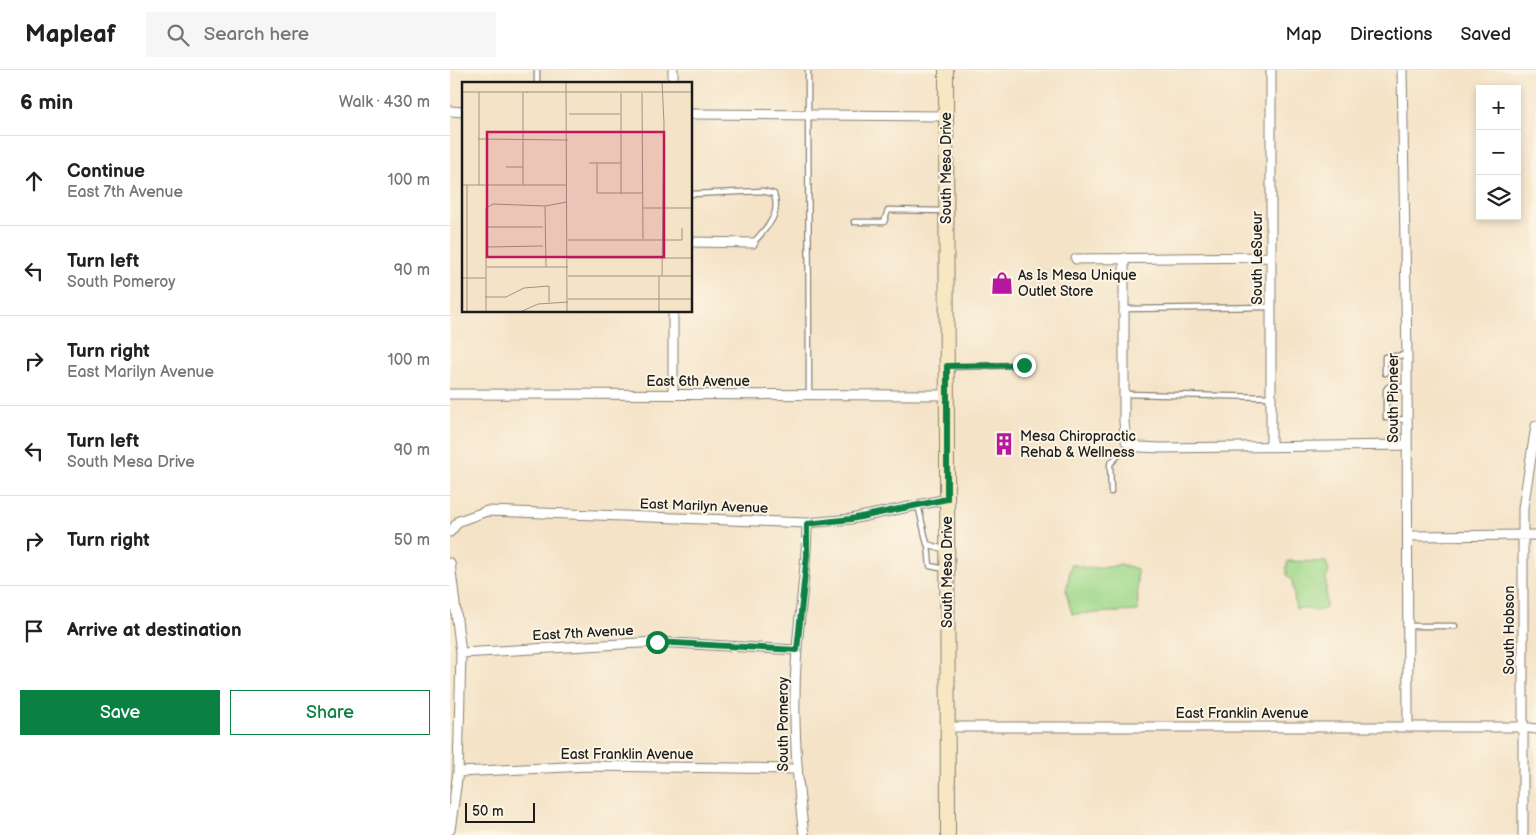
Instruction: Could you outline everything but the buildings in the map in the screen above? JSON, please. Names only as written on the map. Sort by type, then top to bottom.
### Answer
[{"type":"main road","name":"South Mesa Drive","points":[[946,70],[948,835]]},
{"type":"street","name":"South LeSueur","points":[[1271,70],[1271,446]]},
{"type":"street","name":"South Pioneer","points":[[1402,70],[1407,355],[1408,727]]},
{"type":"street","points":[[692,114],[946,116]]},
{"type":"street","points":[[692,242],[753,243]]},
{"type":"street","points":[[1076,259],[1271,257]]},
{"type":"street","points":[[1124,258],[1124,394],[1128,442],[1140,448],[1407,445]]},
{"type":"street","points":[[673,312],[673,394]]},
{"type":"street","name":"East 6th Avenue","points":[[450,394],[947,395]]},
{"type":"street","name":"South Hobson","points":[[1523,835],[1522,535],[1524,493],[1536,426]]},
{"type":"street","name":"East Marilyn Avenue","points":[[450,532],[459,521],[487,511],[807,524],[851,519],[947,499]]},
{"type":"street","name":"South Pomeroy","points":[[804,835],[796,769],[797,650],[807,555],[807,524]]},
{"type":"street","points":[[1408,536],[1536,535]]},
{"type":"street","points":[[450,563],[461,653],[458,772],[450,830]]},
{"type":"street","name":"East 7th Avenue","points":[[461,653],[657,642],[797,650]]},
{"type":"street","name":"East Franklin Avenue","points":[[947,727],[1523,727],[1536,729]]},
{"type":"street","name":"East Franklin Avenue","points":[[458,772],[589,766],[796,769]]},
{"type":"lane","points":[[808,70],[809,395]]},
{"type":"lane","points":[[692,194],[763,191],[774,194],[777,204],[774,221],[753,243]]},
{"type":"lane","points":[[854,222],[884,222],[888,210],[947,211]]},
{"type":"lane","points":[[1124,309],[1271,308]]},
{"type":"lane","points":[[1385,373],[1385,357],[1407,355]]},
{"type":"lane","points":[[947,366],[1024,365]]},
{"type":"lane","points":[[1407,388],[1388,388],[1386,390],[1386,418],[1407,420]]},
{"type":"lane","points":[[1124,394],[1271,397]]},
{"type":"lane","points":[[1110,492],[1110,464],[1128,442]]},
{"type":"lane","points":[[918,505],[928,546],[930,566],[947,570]]},
{"type":"lane","points":[[928,546],[947,550]]},
{"type":"lane","points":[[1408,626],[1455,626]]},
{"type":"green space","points":[[1288,561],[1326,562],[1329,572],[1326,578],[1326,608],[1317,611],[1296,609],[1292,581],[1287,575]]},
{"type":"green space","points":[[1071,564],[1086,568],[1110,567],[1120,564],[1137,569],[1138,611],[1072,614],[1066,592]]},
{"type":"place","name":"As Is Mesa Unique Outlet Store","points":[[1002,283]]},
{"type":"place","name":"Mesa Chiropractic Rehab & Wellness","points":[[1004,444]]},
{"type":"route","points":[[657,642],[797,650],[807,555],[807,524],[851,519],[947,499],[947,366],[1024,365]]}]
